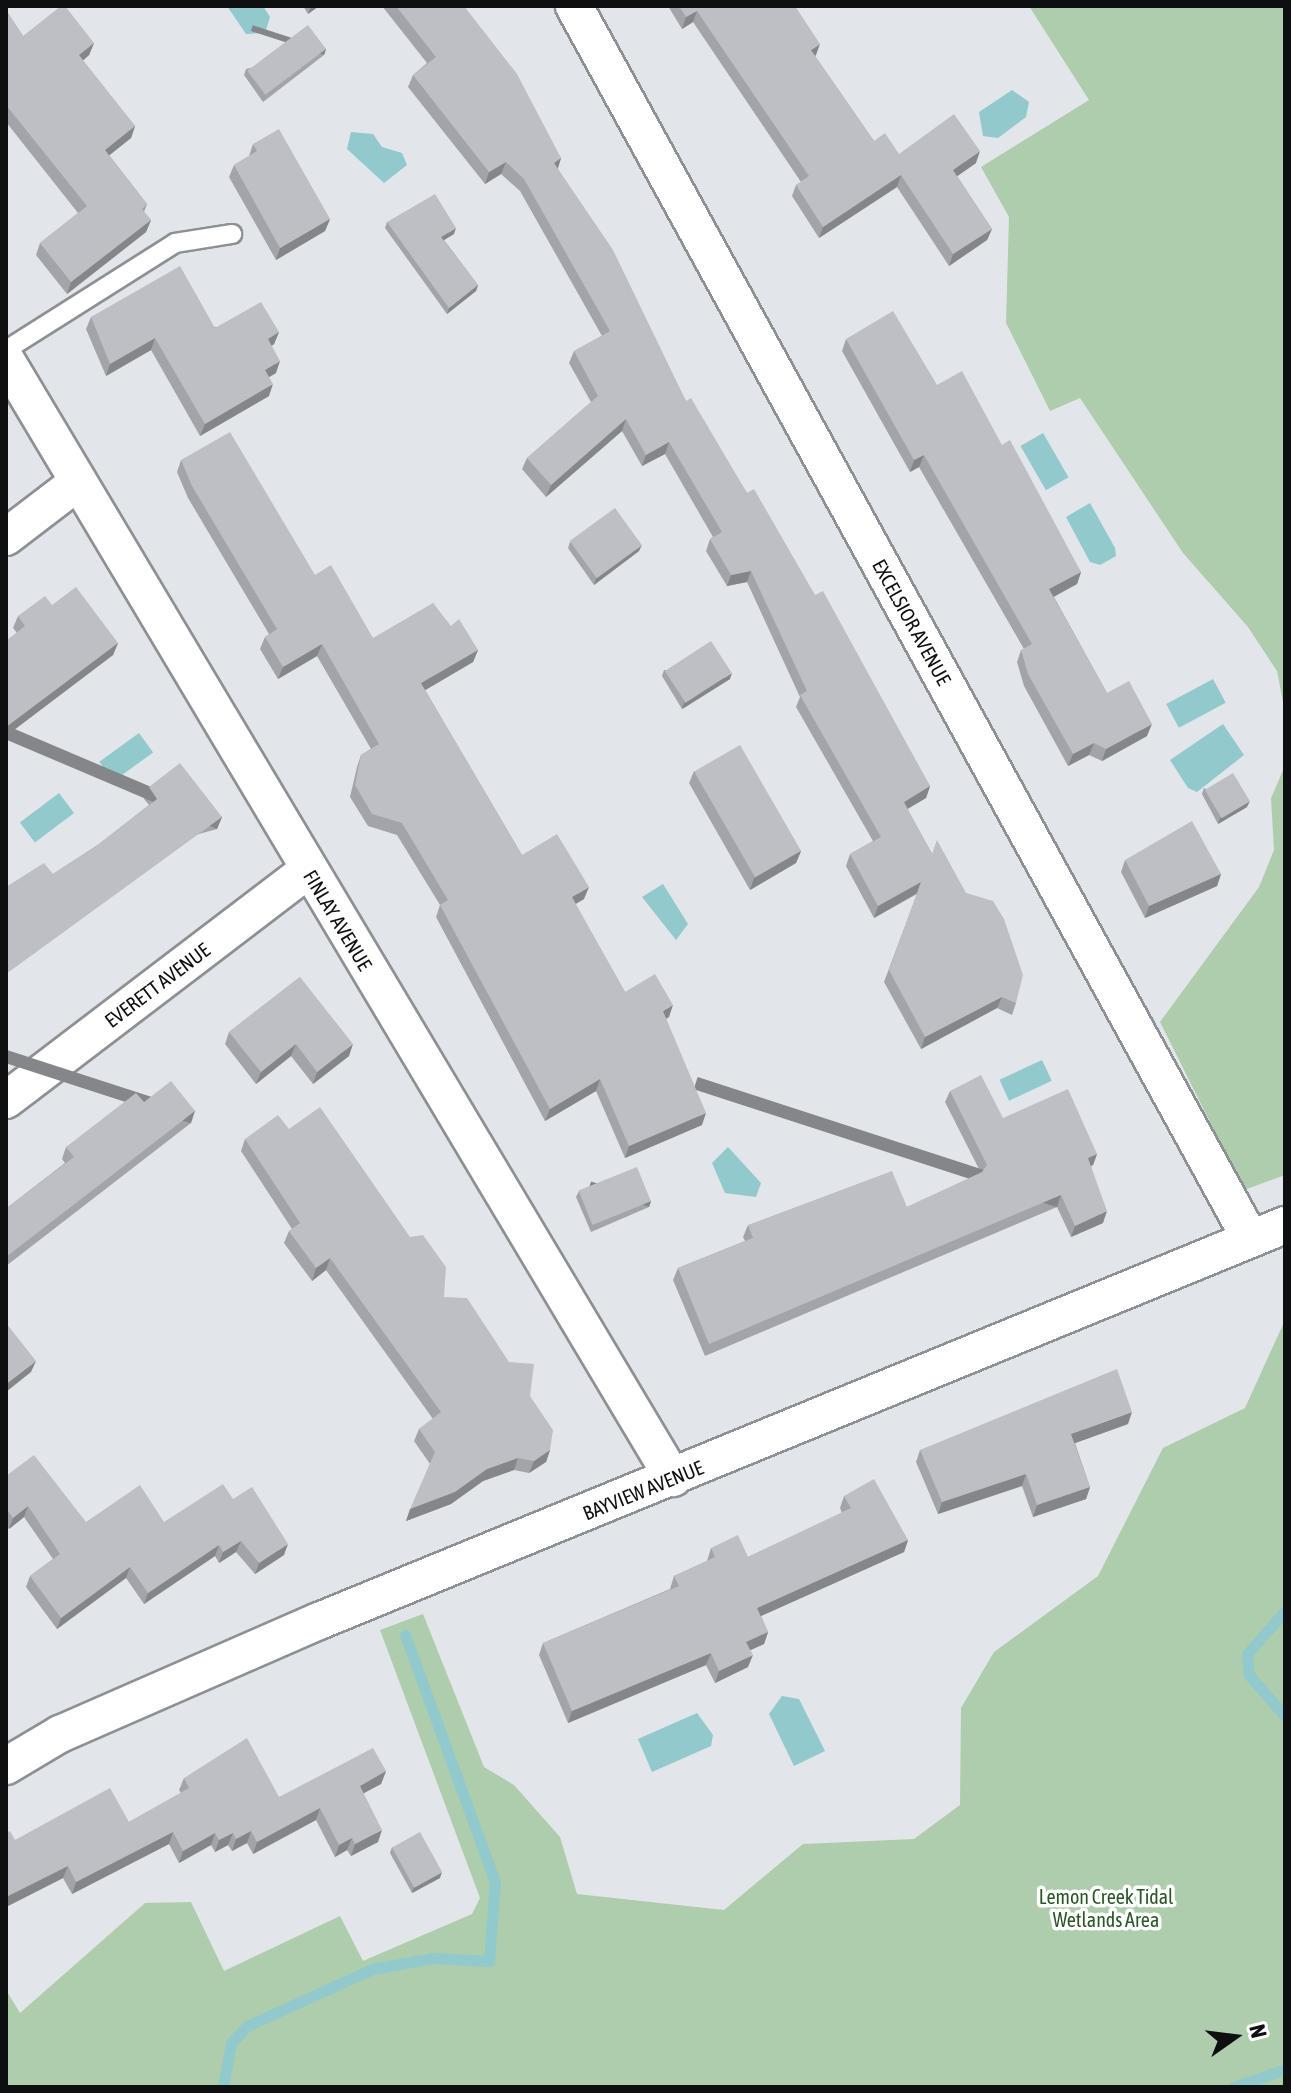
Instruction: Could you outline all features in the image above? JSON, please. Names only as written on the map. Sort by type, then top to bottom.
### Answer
[{"type":"street","name":"EXCELSIOR AVENUE","points":[[574,6],[1250,1238]]},
{"type":"street","name":"FINLAY AVENUE","points":[[6,360],[673,1478]]},
{"type":"street","points":[[6,537],[78,482]]},
{"type":"street","name":"EVERETT AVENUE","points":[[6,1100],[308,870]]},
{"type":"street","name":"BAYVIEW AVENUE","points":[[6,1766],[60,1734],[291,1634],[1285,1225]]},
{"type":"lane","points":[[6,350],[175,243],[232,234]]},
{"type":"green space","points":[[1029,6],[1285,6],[1285,712],[1277,671],[1248,627],[1183,553],[1080,398],[1050,411],[1006,323],[1009,217],[981,167],[1089,100]]},
{"type":"green space","points":[[1285,766],[1285,1175],[1244,1190],[1160,1022],[1259,887],[1274,850],[1271,798]]},
{"type":"green space","name":"Lemon Creek Tidal Wetlands Area","points":[[1285,1320],[1285,2087],[6,2087],[6,1990],[20,2013],[145,1903],[191,1902],[224,1971],[340,1916],[363,1961],[472,1914],[480,1898],[380,1630],[423,1614],[484,1767],[514,1785],[560,1837],[577,1894],[724,1910],[803,1844],[914,1839],[960,1805],[961,1708],[994,1652],[1098,1576],[1163,1448],[1245,1408]]},
{"type":"water","points":[[227,6],[263,6],[270,17],[265,33],[246,34]]},
{"type":"water","points":[[1012,90],[1029,102],[1026,117],[998,138],[983,136],[979,112]]},
{"type":"water","points":[[351,132],[373,134],[382,147],[402,153],[407,165],[384,183],[347,149]]},
{"type":"water","points":[[1043,433],[1068,477],[1046,490],[1020,446]]},
{"type":"water","points":[[1090,503],[1115,548],[1116,556],[1100,565],[1090,562],[1066,517]]},
{"type":"water","points":[[1213,679],[1226,703],[1179,728],[1166,704]]},
{"type":"water","points":[[1223,724],[1244,755],[1197,792],[1188,788],[1170,760]]},
{"type":"water","points":[[139,733],[153,752],[113,781],[99,762]]},
{"type":"water","points":[[59,793],[74,813],[35,842],[20,822]]},
{"type":"water","points":[[663,884],[688,924],[676,940],[642,897]]},
{"type":"water","points":[[1042,1060],[1052,1081],[1009,1101],[999,1080]]},
{"type":"water","points":[[728,1147],[761,1183],[756,1197],[725,1193],[712,1163]]},
{"type":"water","points":[[782,1696],[799,1699],[825,1751],[794,1766],[769,1714]]},
{"type":"water","points":[[697,1713],[713,1735],[711,1746],[652,1772],[638,1739]]},
{"type":"building","points":[[65,6],[94,43],[79,55],[135,126],[105,150],[147,204],[142,209],[151,220],[71,282],[40,243],[87,206],[6,105],[6,10],[23,36]]},
{"type":"building","points":[[396,6],[464,6],[517,74],[561,158],[554,163],[613,250],[686,401],[691,398],[747,493],[754,489],[815,595],[823,591],[930,786],[904,802],[932,854],[937,840],[966,893],[993,901],[1004,919],[1023,975],[1016,1003],[1002,997],[925,1037],[889,970],[921,882],[878,906],[850,854],[881,837],[800,695],[807,691],[751,571],[731,575],[710,539],[722,532],[669,442],[646,455],[626,419],[551,485],[527,458],[598,396],[574,351],[610,331],[524,179],[506,162],[489,172],[413,75],[436,57]]},
{"type":"building","points":[[679,6],[795,6],[820,44],[811,50],[874,141],[885,133],[899,154],[954,114],[980,151],[953,170],[992,229],[953,254],[901,175],[823,227],[796,185],[809,176],[697,11],[686,17]]},
{"type":"building","points":[[308,25],[326,49],[265,95],[247,71]]},
{"type":"building","points":[[279,129],[330,219],[280,248],[234,165],[257,151],[253,144]]},
{"type":"building","points":[[435,194],[456,228],[441,237],[478,285],[449,308],[387,222]]},
{"type":"building","points":[[180,266],[215,328],[261,302],[279,332],[268,339],[280,361],[265,370],[273,384],[205,424],[155,338],[110,364],[91,317]]},
{"type":"building","points":[[893,311],[937,385],[962,371],[1002,445],[1010,440],[1081,572],[1049,589],[1107,693],[1129,681],[1152,724],[1106,749],[1094,743],[1073,754],[1028,674],[1021,650],[1032,644],[924,455],[914,460],[846,339]]},
{"type":"building","points":[[230,432],[315,575],[331,565],[373,638],[433,603],[451,626],[459,619],[478,650],[421,683],[522,855],[557,834],[589,887],[572,897],[625,992],[655,974],[673,1005],[663,1011],[706,1113],[629,1146],[600,1079],[550,1109],[440,905],[448,900],[402,823],[372,814],[355,785],[361,755],[379,744],[322,644],[283,667],[265,637],[277,629],[192,486],[181,460]]},
{"type":"building","points":[[615,508],[642,545],[597,578],[570,541]]},
{"type":"building","points":[[76,587],[118,643],[6,727],[6,641],[25,626],[18,616],[45,596],[52,605]]},
{"type":"building","points":[[711,641],[732,673],[686,703],[665,671]]},
{"type":"building","points":[[740,745],[801,851],[755,877],[694,772]]},
{"type":"building","points":[[180,763],[222,817],[6,974],[6,887],[44,863],[53,874],[99,844],[157,799],[149,787]]},
{"type":"building","points":[[1233,773],[1250,801],[1222,818],[1205,790]]},
{"type":"building","points":[[1192,821],[1221,874],[1149,906],[1125,860]]},
{"type":"building","points":[[300,977],[353,1044],[317,1072],[296,1044],[261,1072],[229,1032]]},
{"type":"building","points":[[981,1075],[1003,1118],[1068,1089],[1097,1154],[1088,1158],[1107,1211],[1075,1226],[1061,1195],[709,1344],[678,1268],[753,1238],[748,1225],[892,1171],[907,1207],[982,1172],[987,1165],[950,1091]]},
{"type":"building","points":[[171,1081],[195,1111],[6,1257],[6,1204],[8,1207],[74,1157],[66,1147],[136,1093],[144,1102]]},
{"type":"building","points":[[320,1107],[410,1237],[423,1235],[446,1267],[444,1297],[467,1298],[509,1362],[534,1364],[530,1396],[553,1430],[550,1450],[534,1461],[518,1458],[487,1469],[455,1492],[410,1509],[435,1452],[419,1429],[441,1412],[330,1258],[316,1268],[289,1231],[300,1223],[245,1139],[278,1115],[289,1129]]},
{"type":"building","points":[[637,1167],[651,1201],[592,1225],[579,1191]]},
{"type":"building","points":[[6,1323],[36,1361],[6,1384]]},
{"type":"building","points":[[1117,1369],[1132,1412],[1071,1434],[1090,1487],[1037,1505],[1026,1474],[942,1502],[920,1450]]},
{"type":"building","points":[[34,1455],[86,1522],[140,1485],[164,1522],[223,1484],[233,1499],[252,1487],[288,1544],[259,1563],[241,1541],[223,1552],[219,1545],[148,1593],[130,1567],[61,1618],[30,1576],[60,1554],[28,1506],[13,1518],[6,1508],[6,1476]]},
{"type":"building","points":[[874,1479],[908,1540],[757,1608],[768,1632],[746,1642],[753,1655],[719,1671],[711,1653],[572,1711],[543,1643],[679,1586],[674,1576],[715,1557],[711,1548],[738,1535],[748,1557],[851,1508],[844,1496]]},
{"type":"building","points":[[247,1738],[279,1797],[373,1748],[386,1771],[360,1786],[382,1830],[355,1844],[352,1838],[339,1845],[320,1808],[257,1842],[251,1831],[236,1839],[233,1833],[219,1840],[215,1833],[183,1851],[173,1832],[76,1882],[68,1866],[6,1897],[6,1833],[10,1831],[15,1840],[110,1788],[129,1822],[189,1788],[184,1778]]},
{"type":"building","points":[[420,1832],[442,1872],[414,1888],[392,1848]]},
{"type":"waterway","points":[[1285,1611],[1247,1654],[1249,1675],[1285,1716]]},
{"type":"waterway","points":[[223,2087],[231,2043],[247,2026],[372,1969],[433,1958],[489,1961],[495,1882],[405,1635]]},
{"type":"waterway","points":[[1234,2087],[1285,2069]]}]
